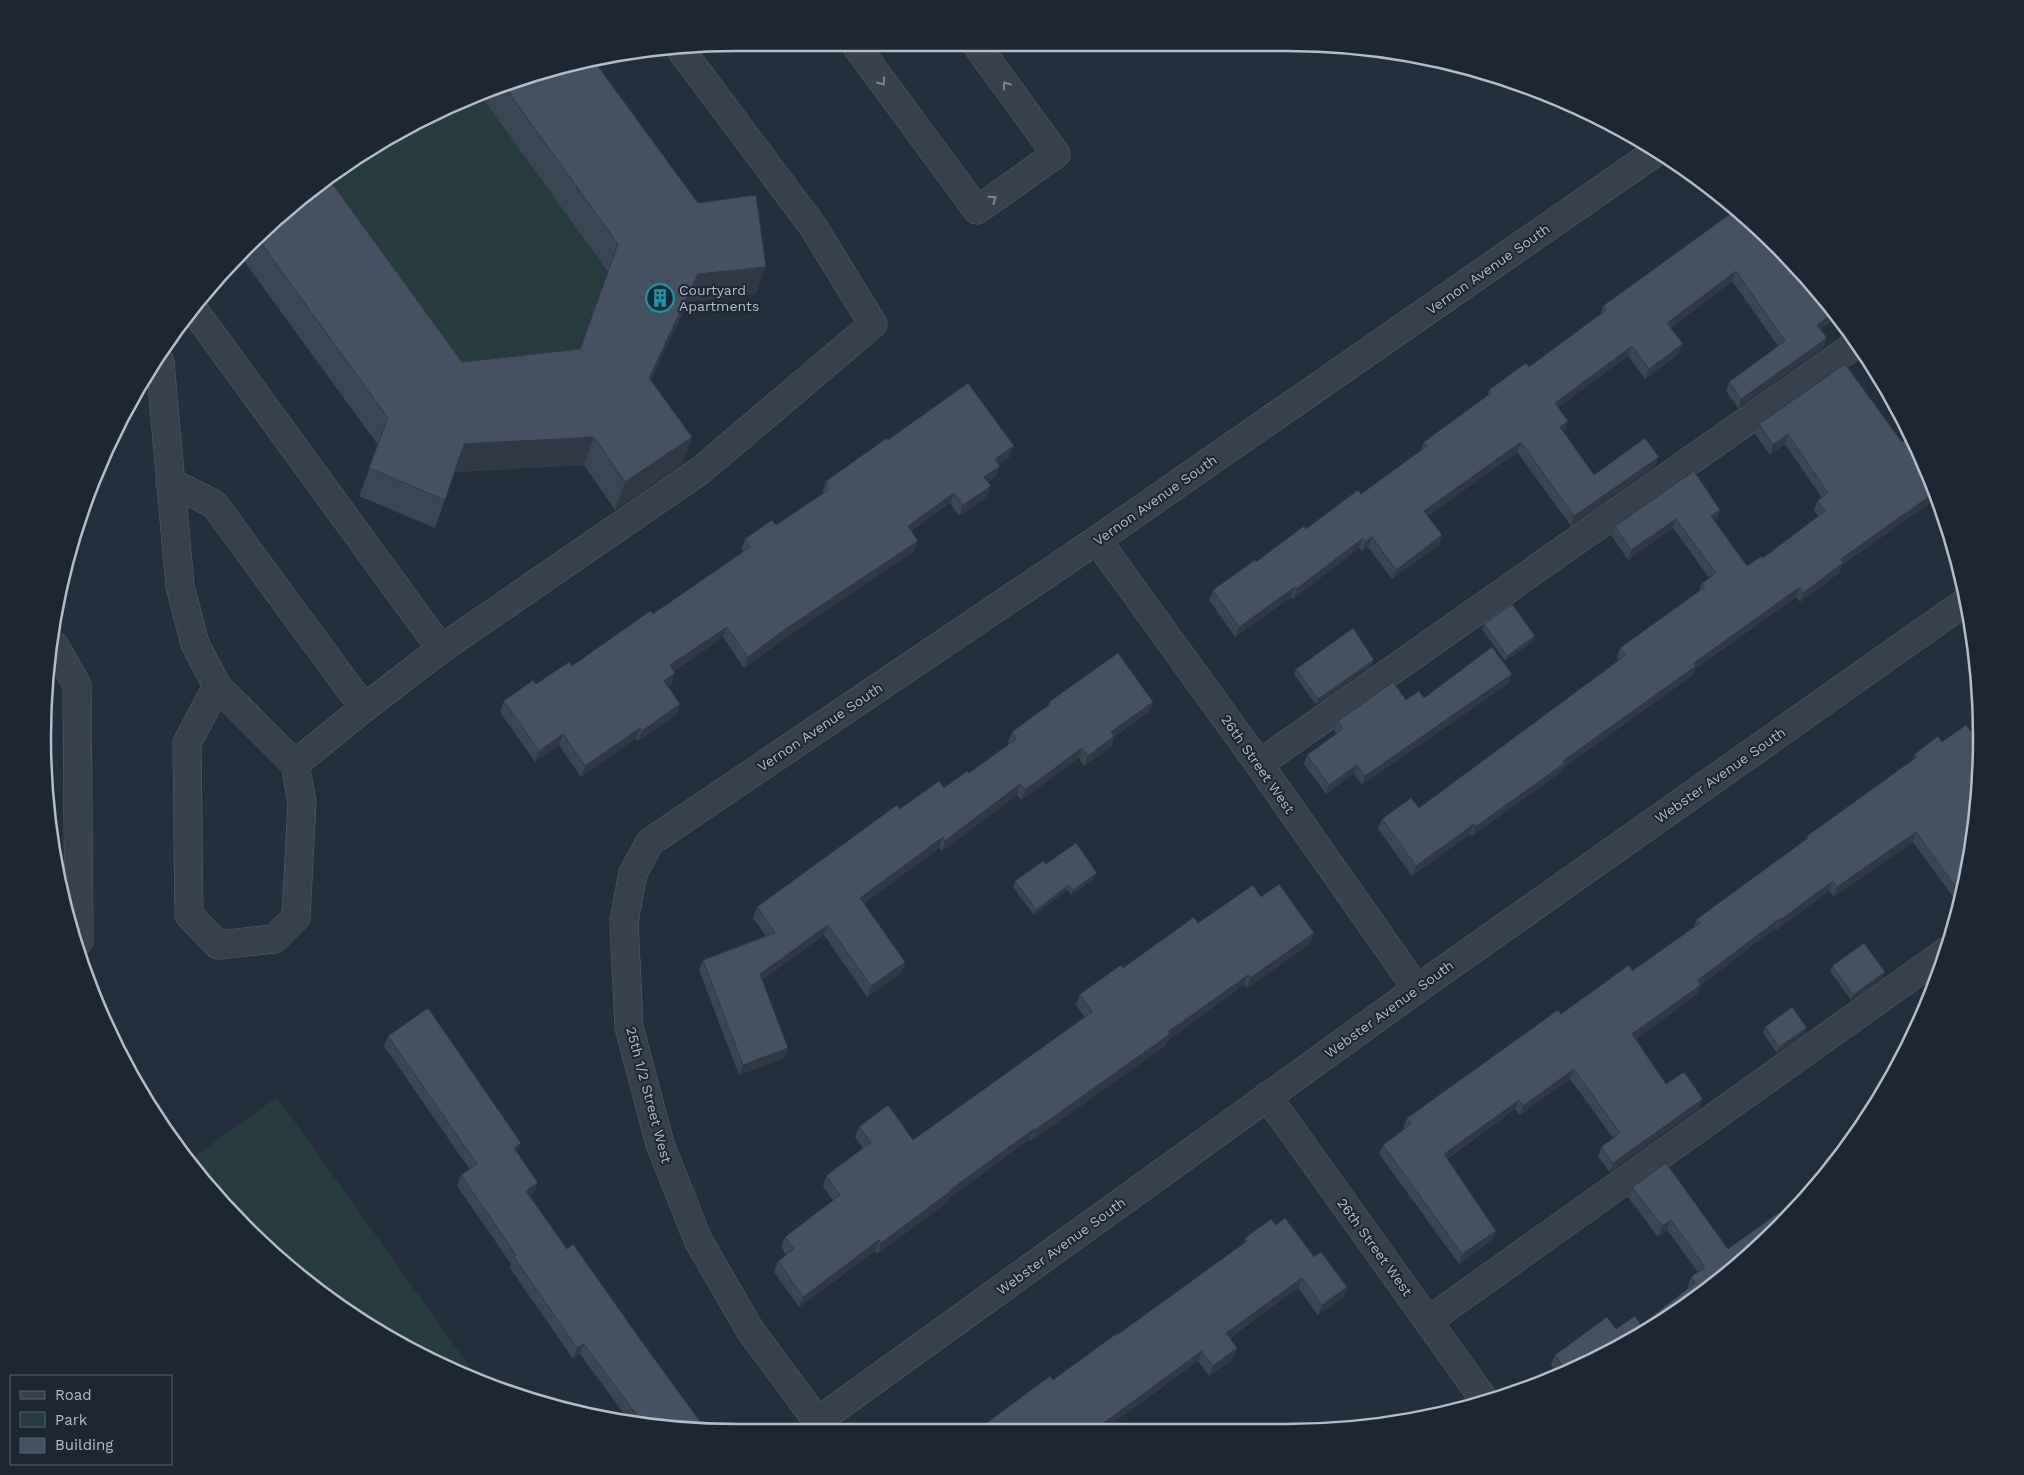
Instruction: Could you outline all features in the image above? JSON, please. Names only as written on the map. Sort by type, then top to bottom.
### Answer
[{"type":"street","points":[[861,51],[977,210],[1056,154],[982,51]]},
{"type":"street","points":[[295,764],[441,649],[701,470],[873,324],[812,225],[684,54]]},
{"type":"street","name":"Vernon Avenue South","points":[[650,842],[1097,540],[1650,156]]},
{"type":"street","points":[[197,315],[441,649]]},
{"type":"street","points":[[1259,764],[1851,348]]},
{"type":"street","points":[[160,366],[180,586],[195,644],[217,686],[295,764],[302,802],[296,917],[274,939],[218,945],[189,916],[187,743],[217,686]]},
{"type":"street","points":[[170,482],[214,504],[364,708]]},
{"type":"street","name":"26th Street West","points":[[1097,540],[1259,764],[1417,989]]},
{"type":"street","name":"Webster Avenue South","points":[[824,1424],[1268,1096],[1960,605]]},
{"type":"street","points":[[57,649],[77,684],[78,925]]},
{"type":"street","name":"25th 1/2 Street West","points":[[650,842],[633,873],[624,921],[629,1027],[660,1144],[698,1240],[750,1330],[820,1424]]},
{"type":"street","points":[[1428,1321],[1936,959]]},
{"type":"street","name":"26th Street West","points":[[1268,1096],[1481,1395]]},
{"type":"green space","points":[[484,100],[608,272],[570,377],[451,389],[313,198],[356,167],[394,143],[434,122]]},
{"type":"green space","points":[[277,1097],[472,1371],[394,1332],[320,1282],[252,1223],[194,1157]]},
{"type":"building","name":"Courtyard Apartments","points":[[597,66],[698,203],[756,195],[766,267],[698,274],[649,378],[692,437],[625,482],[594,437],[464,444],[445,500],[369,468],[388,418],[261,243],[333,184],[462,362],[580,349],[618,244],[508,91]]},
{"type":"building","points":[[1730,214],[1772,252],[1828,317],[1817,325],[1827,338],[1741,399],[1729,382],[1785,341],[1736,271],[1667,323],[1683,344],[1649,369],[1632,346],[1555,403],[1568,421],[1560,427],[1594,475],[1645,438],[1659,457],[1574,516],[1521,442],[1424,511],[1442,535],[1396,570],[1372,537],[1365,542],[1363,538],[1296,589],[1295,587],[1239,627],[1213,590],[1255,560],[1256,562],[1304,526],[1306,529],[1358,490],[1361,494],[1427,446],[1424,442],[1491,393],[1489,390],[1526,363],[1529,367],[1606,310],[1603,306]]},
{"type":"building","points":[[1845,364],[1902,442],[1905,440],[1929,497],[1841,559],[1843,563],[1803,593],[1800,587],[1694,663],[1696,666],[1563,761],[1565,763],[1475,827],[1474,824],[1416,866],[1382,819],[1411,798],[1419,808],[1626,655],[1620,648],[1705,587],[1702,583],[1716,573],[1676,519],[1631,550],[1615,526],[1694,471],[1720,510],[1711,516],[1747,566],[1762,556],[1763,558],[1825,511],[1817,501],[1828,493],[1788,434],[1773,445],[1759,424]]},
{"type":"building","points":[[968,383],[1014,446],[995,459],[1000,466],[984,477],[991,486],[963,505],[954,493],[908,526],[918,541],[784,630],[748,657],[727,627],[670,665],[675,673],[664,681],[680,704],[642,731],[640,728],[585,766],[563,734],[539,751],[504,701],[533,680],[536,684],[569,662],[572,666],[650,611],[653,614],[750,547],[745,539],[772,520],[776,525],[828,490],[825,486],[828,484],[826,481]]},
{"type":"building","points":[[1512,604],[1535,636],[1507,656],[1484,624]]},
{"type":"building","points":[[1353,628],[1374,660],[1318,699],[1296,669]]},
{"type":"building","points":[[1492,647],[1512,674],[1365,776],[1357,765],[1329,785],[1307,755],[1343,729],[1338,721],[1393,682],[1406,700],[1419,691],[1424,698]]},
{"type":"building","points":[[1118,653],[1153,702],[1111,732],[1114,736],[1088,756],[1082,748],[1025,790],[1020,784],[945,841],[943,837],[860,898],[905,962],[871,986],[828,925],[760,974],[788,1048],[743,1065],[703,960],[775,933],[757,907],[897,805],[900,809],[939,781],[944,788],[967,771],[969,773],[1016,739],[1012,732],[1050,704],[1049,702]]},
{"type":"building","points":[[1966,725],[1973,734],[1967,827],[1956,887],[1916,832],[1837,887],[1833,881],[1698,980],[1701,985],[1632,1034],[1666,1084],[1684,1072],[1703,1099],[1613,1163],[1601,1147],[1620,1133],[1574,1069],[1523,1106],[1519,1100],[1444,1154],[1496,1231],[1462,1254],[1383,1145],[1411,1124],[1407,1118],[1558,1010],[1561,1014],[1629,965],[1632,971],[1700,923],[1697,919],[1808,838],[1807,836],[1917,757],[1915,754],[1938,736],[1942,742]]},
{"type":"building","points":[[1076,843],[1097,873],[1073,890],[1069,885],[1036,910],[1015,881],[1043,861],[1046,864]]},
{"type":"building","points":[[1279,884],[1314,933],[1250,978],[1248,975],[1168,1032],[1170,1034],[1034,1129],[881,1243],[879,1240],[803,1297],[778,1261],[794,1249],[785,1237],[840,1195],[826,1176],[871,1142],[859,1127],[888,1105],[913,1140],[1092,1012],[1080,994],[1121,965],[1123,968],[1194,917],[1198,923],[1253,885],[1261,897]]},
{"type":"building","points":[[1864,943],[1885,972],[1853,995],[1832,966]]},
{"type":"building","points":[[1792,1007],[1807,1028],[1779,1047],[1765,1027]]},
{"type":"building","points":[[428,1008],[521,1143],[514,1148],[538,1183],[526,1191],[567,1249],[573,1244],[701,1422],[638,1416],[584,1344],[577,1348],[514,1257],[516,1255],[461,1175],[477,1164],[388,1036]]},
{"type":"building","points":[[1666,1163],[1728,1249],[1787,1207],[1739,1253],[1668,1308],[1630,1332],[1563,1366],[1555,1355],[1607,1317],[1616,1329],[1635,1316],[1641,1325],[1695,1283],[1691,1277],[1705,1267],[1671,1220],[1662,1226],[1632,1187]]},
{"type":"building","points":[[1285,1218],[1314,1257],[1321,1252],[1347,1287],[1322,1305],[1302,1278],[1226,1333],[1237,1348],[1213,1366],[1202,1351],[1102,1424],[985,1424],[1050,1376],[1053,1380],[1117,1335],[1247,1241],[1245,1238],[1271,1219],[1276,1225]]},
{"type":"place","name":"Courtyard Apartments","points":[[660,298]]}]
